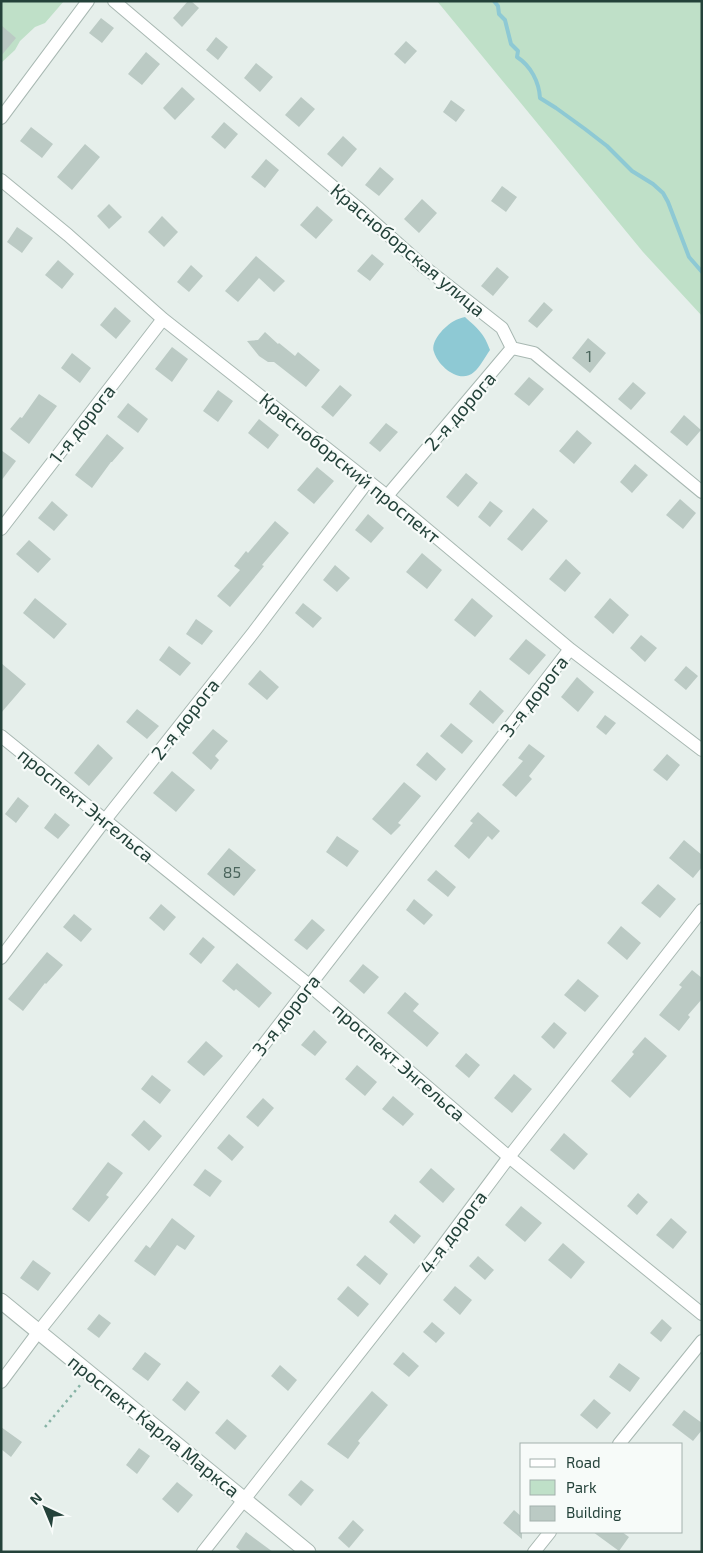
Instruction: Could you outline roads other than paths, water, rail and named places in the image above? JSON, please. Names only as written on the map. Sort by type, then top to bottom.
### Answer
[{"type":"street","points":[[1,118],[88,1]]},
{"type":"street","name":"Красноборская улица","points":[[114,1],[357,207],[423,266],[502,328],[512,348]]},
{"type":"street","name":"Красноборский проспект","points":[[1,180],[68,235],[163,319],[387,496],[570,649],[702,750]]},
{"type":"street","name":"1-я дорога","points":[[1,529],[163,319]]},
{"type":"street","points":[[512,348],[534,353],[702,492]]},
{"type":"street","name":"2-я дорога","points":[[387,496],[512,348]]},
{"type":"street","name":"2-я дорога","points":[[1,958],[105,820],[254,633],[368,481]]},
{"type":"street","name":"3-я дорога","points":[[1,1382],[570,649]]},
{"type":"street","name":"проспект Энгельса","points":[[1,736],[309,985],[509,1157],[702,1314]]},
{"type":"street","name":"4-я дорога","points":[[203,1552],[433,1259],[509,1157],[702,910]]},
{"type":"street","name":"проспект Карла Маркса","points":[[1,1301],[308,1552]]},
{"type":"street","points":[[620,1443],[702,1341]]},
{"type":"street","points":[[534,1552],[549,1533]]},
{"type":"water","points":[[465,317],[483,335],[490,350],[474,372],[462,376],[456,375],[445,368],[436,357],[433,348],[436,339],[450,323]]},
{"type":"waterway","points":[[494,1],[498,6],[499,14],[505,20],[511,44],[518,51],[517,57],[533,75],[538,86],[540,98],[585,129],[607,146],[632,171],[653,184],[663,193],[689,257],[702,272]]}]
